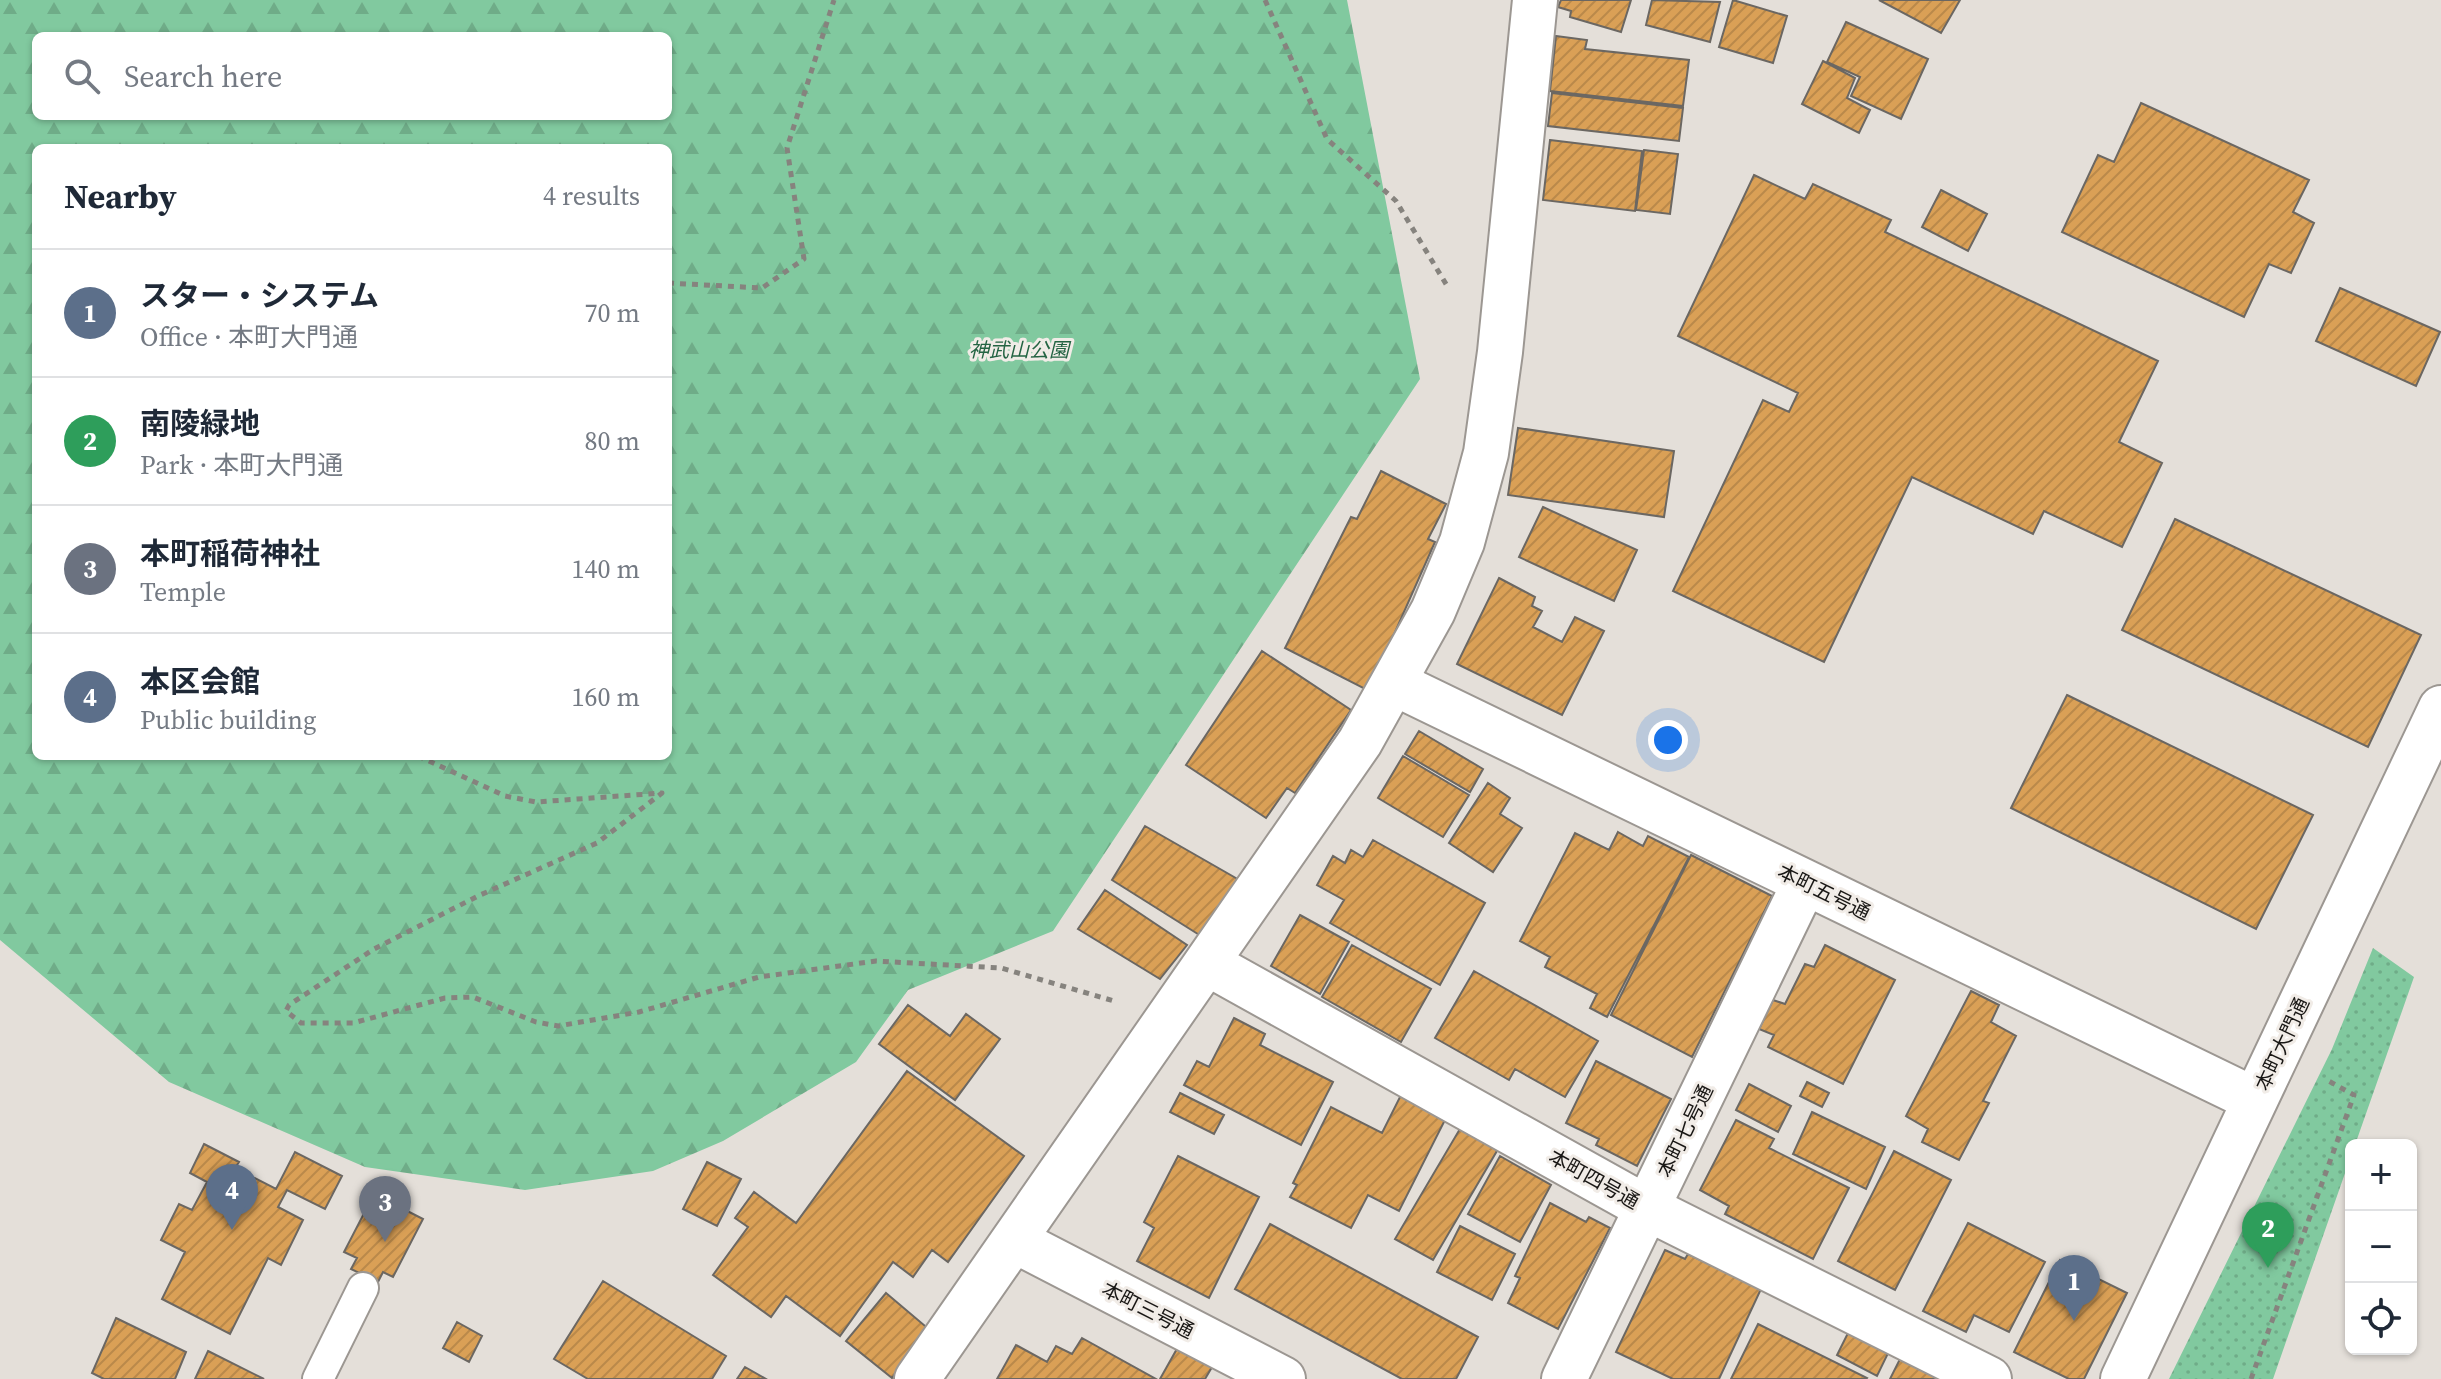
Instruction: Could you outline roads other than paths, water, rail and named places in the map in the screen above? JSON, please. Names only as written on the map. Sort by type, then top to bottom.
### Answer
[{"type":"street","points":[[917,1379],[1360,742],[1433,611],[1462,542],[1486,453],[1500,352],[1535,0]]},
{"type":"street","name":"本町五号通","points":[[1394,683],[2255,1100]]},
{"type":"street","name":"本町大門通","points":[[2123,1379],[2441,708]]},
{"type":"street","name":"本町七号通","points":[[1564,1379],[1805,882]]},
{"type":"street","name":"本町四号通","points":[[1207,963],[1647,1208],[1989,1379]]},
{"type":"street","name":"本町三号通","points":[[1014,1240],[1283,1379]]},
{"type":"lane","points":[[318,1379],[363,1288]]},
{"type":"place","name":"本区会館","points":[[232,1230]]},
{"type":"place","name":"本町稲荷神社","points":[[385,1242]]},
{"type":"place","name":"南陵緑地","points":[[2268,1268]]},
{"type":"place","name":"スター・システム","points":[[2074,1321]]},
{"type":"park label","name":"神武山公園","points":[[1019,350]]}]
